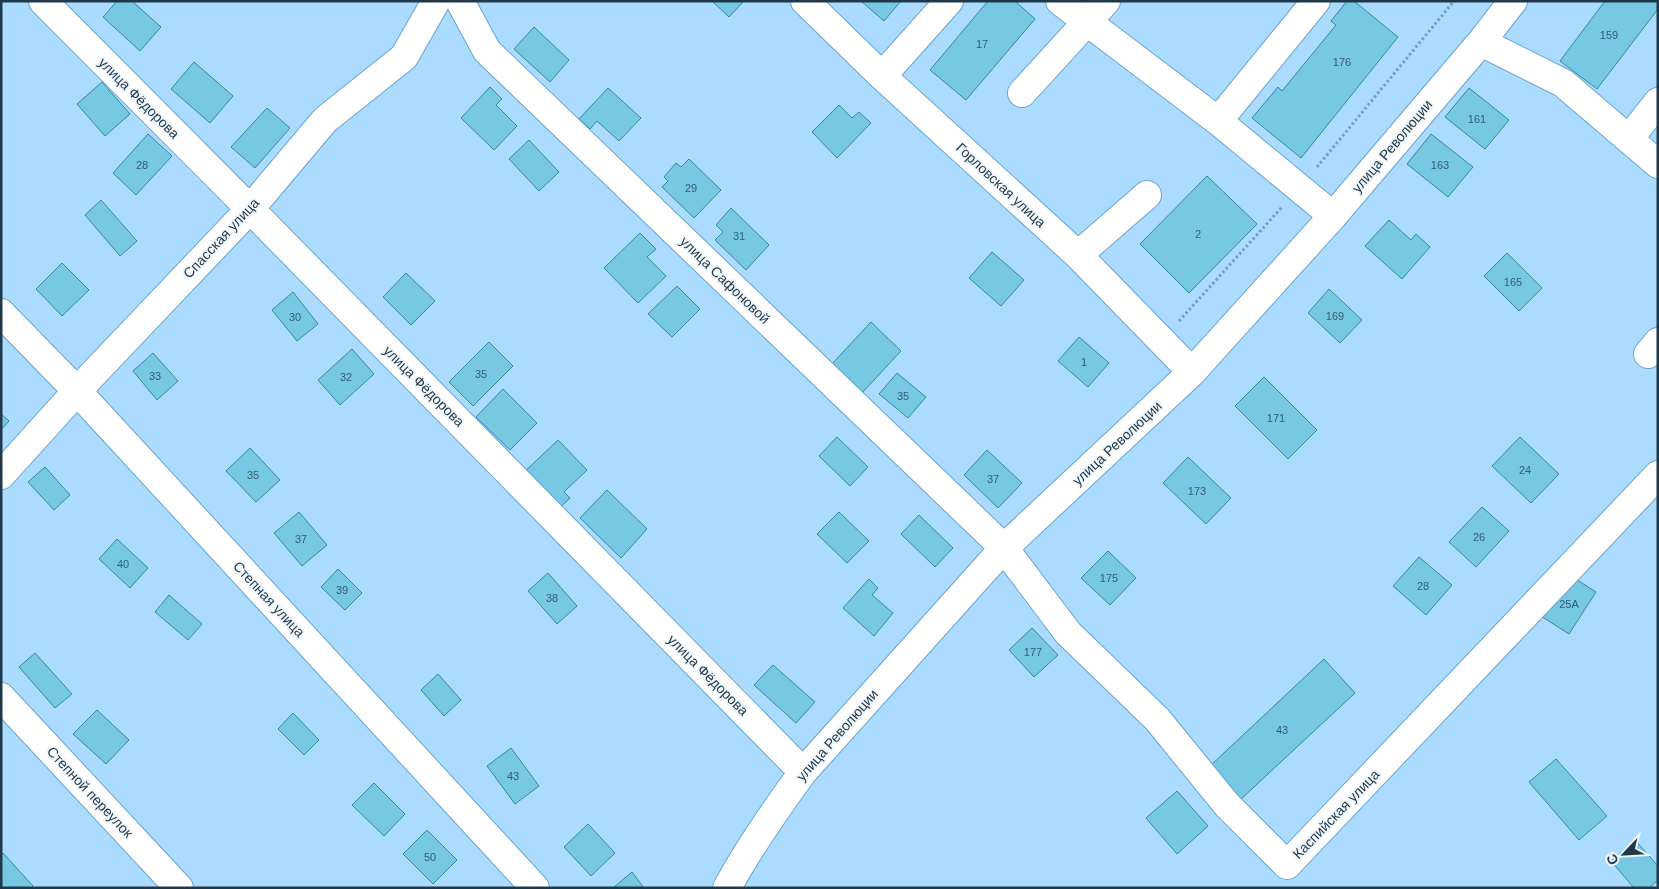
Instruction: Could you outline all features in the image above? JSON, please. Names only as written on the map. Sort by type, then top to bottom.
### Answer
[{"type":"street","name":"улица Фёдорова","points":[[43,1],[803,772]]},
{"type":"street","name":"Спасская улица","points":[[1,474],[250,209],[325,120],[404,57],[436,1]]},
{"type":"street","name":"улица Сафоновой","points":[[460,1],[487,51],[1004,548]]},
{"type":"street","name":"Горловская улица","points":[[805,1],[882,76],[1078,255],[1192,372]]},
{"type":"street","points":[[882,76],[949,1]]},
{"type":"street","points":[[1060,1],[1218,121],[1333,216]]},
{"type":"street","points":[[1022,93],[1106,1]]},
{"type":"street","points":[[1218,121],[1316,1]]},
{"type":"street","name":"улица Революции","points":[[727,888],[777,807],[803,772],[1004,548],[1192,372],[1333,216],[1481,42],[1513,1]]},
{"type":"street","points":[[1481,42],[1563,83],[1658,164]]},
{"type":"street","points":[[1630,139],[1658,102]]},
{"type":"street","points":[[1078,255],[1147,195]]},
{"type":"street","name":"Степная улица","points":[[1,313],[77,391],[535,888]]},
{"type":"street","name":"Каспийская улица","points":[[1004,548],[1068,633],[1157,718],[1227,805],[1287,865],[1658,475]]},
{"type":"street","name":"Степной переулок","points":[[1,697],[178,888]]},
{"type":"building","points":[[117,1],[132,1],[161,27],[140,51],[103,17]]},
{"type":"building","points":[[712,1],[744,1],[729,17]]},
{"type":"building","points":[[861,1],[901,1],[884,21]]},
{"type":"building","points":[[988,1],[1015,1],[1035,19],[966,100],[930,70]]},
{"type":"building","points":[[1347,1],[1354,1],[1398,37],[1301,158],[1252,118],[1278,87],[1282,91],[1336,25],[1331,21]]},
{"type":"building","points":[[1605,1],[1658,1],[1658,9],[1597,89],[1560,61]]},
{"type":"building","points":[[534,27],[569,60],[550,82],[514,49]]},
{"type":"building","points":[[194,62],[233,96],[210,123],[171,89]]},
{"type":"building","points":[[102,82],[130,114],[105,136],[77,104]]},
{"type":"building","points":[[490,87],[502,99],[496,105],[517,126],[494,150],[461,118]]},
{"type":"building","points":[[608,88],[641,118],[619,141],[597,121],[590,129],[579,119]]},
{"type":"building","points":[[1469,88],[1509,120],[1485,149],[1445,117]]},
{"type":"building","points":[[839,105],[852,118],[859,112],[871,123],[837,158],[812,132]]},
{"type":"building","points":[[267,108],[290,128],[255,168],[231,147]]},
{"type":"building","points":[[148,134],[172,156],[136,195],[113,173]]},
{"type":"building","points":[[1431,134],[1473,167],[1448,197],[1407,164]]},
{"type":"building","points":[[529,140],[559,172],[539,191],[509,159]]},
{"type":"building","points":[[689,159],[721,190],[694,218],[662,187],[668,181],[664,177],[676,163],[681,167]]},
{"type":"building","points":[[1207,176],[1257,224],[1189,293],[1140,244]]},
{"type":"building","points":[[101,200],[137,241],[120,256],[85,215]]},
{"type":"building","points":[[731,208],[769,245],[746,270],[715,240],[723,232],[716,225]]},
{"type":"building","points":[[1389,220],[1411,240],[1416,234],[1430,247],[1402,279],[1365,246]]},
{"type":"building","points":[[640,233],[656,249],[647,257],[666,276],[638,303],[604,268]]},
{"type":"building","points":[[992,252],[1024,280],[1001,306],[969,278]]},
{"type":"building","points":[[1507,253],[1542,288],[1519,311],[1484,276]]},
{"type":"building","points":[[62,263],[89,290],[62,316],[36,289]]},
{"type":"building","points":[[406,273],[435,301],[411,325],[383,297]]},
{"type":"building","points":[[677,286],[700,309],[672,337],[648,314]]},
{"type":"building","points":[[1329,289],[1362,320],[1340,343],[1308,313]]},
{"type":"building","points":[[293,292],[318,324],[297,341],[272,310]]},
{"type":"building","points":[[871,322],[901,351],[861,394],[831,365]]},
{"type":"building","points":[[1079,337],[1109,363],[1088,387],[1058,361]]},
{"type":"building","points":[[489,342],[513,366],[473,406],[449,382]]},
{"type":"building","points":[[352,349],[374,374],[340,405],[318,380]]},
{"type":"building","points":[[153,353],[178,381],[157,400],[133,371]]},
{"type":"building","points":[[897,373],[926,397],[908,418],[879,394]]},
{"type":"building","points":[[1264,377],[1317,430],[1288,459],[1235,406]]},
{"type":"building","points":[[503,389],[537,423],[510,450],[476,417]]},
{"type":"building","points":[[1,414],[9,421],[1,430]]},
{"type":"building","points":[[837,437],[868,467],[850,486],[819,456]]},
{"type":"building","points":[[1520,437],[1559,474],[1531,503],[1492,466]]},
{"type":"building","points":[[558,440],[587,470],[564,492],[570,498],[554,513],[519,477]]},
{"type":"building","points":[[250,448],[280,480],[256,502],[226,471]]},
{"type":"building","points":[[987,450],[1022,483],[998,508],[964,475]]},
{"type":"building","points":[[1188,457],[1231,498],[1206,524],[1163,483]]},
{"type":"building","points":[[45,467],[70,495],[54,510],[28,482]]},
{"type":"building","points":[[607,490],[647,529],[621,558],[580,518]]},
{"type":"building","points":[[1482,507],[1509,531],[1476,567],[1449,542]]},
{"type":"building","points":[[299,512],[327,545],[302,566],[274,533]]},
{"type":"building","points":[[839,512],[869,541],[847,563],[817,534]]},
{"type":"building","points":[[919,515],[953,548],[935,567],[901,534]]},
{"type":"building","points":[[117,539],[148,568],[130,588],[99,559]]},
{"type":"building","points":[[1108,551],[1136,578],[1110,605],[1081,578]]},
{"type":"building","points":[[1419,557],[1452,585],[1426,615],[1393,586]]},
{"type":"building","points":[[338,569],[362,593],[345,610],[321,587]]},
{"type":"building","points":[[548,573],[577,606],[557,624],[528,591]]},
{"type":"building","points":[[1568,574],[1596,592],[1569,634],[1541,616]]},
{"type":"building","points":[[869,579],[878,588],[872,595],[893,613],[874,636],[843,608]]},
{"type":"building","points":[[169,595],[202,624],[188,640],[155,612]]},
{"type":"building","points":[[1032,628],[1058,655],[1034,677],[1009,650]]},
{"type":"building","points":[[35,653],[72,694],[55,708],[19,667]]},
{"type":"building","points":[[1324,659],[1355,693],[1240,800],[1209,767]]},
{"type":"building","points":[[773,665],[815,702],[796,723],[754,685]]},
{"type":"building","points":[[438,674],[461,700],[444,716],[421,690]]},
{"type":"building","points":[[97,710],[129,740],[106,764],[73,734]]},
{"type":"building","points":[[293,713],[319,740],[304,755],[278,729]]},
{"type":"building","points":[[511,748],[539,786],[515,804],[487,766]]},
{"type":"building","points":[[1556,759],[1607,816],[1579,840],[1529,782]]},
{"type":"building","points":[[374,783],[405,814],[384,836],[352,805]]},
{"type":"building","points":[[1177,791],[1208,826],[1177,854],[1146,818]]},
{"type":"building","points":[[588,824],[615,853],[591,876],[564,847]]},
{"type":"building","points":[[427,830],[457,860],[433,884],[403,854]]},
{"type":"building","points":[[1635,840],[1658,866],[1658,880],[1649,888],[1634,888],[1611,861]]},
{"type":"building","points":[[3,853],[33,886],[31,888],[1,888],[1,855]]},
{"type":"building","points":[[632,872],[644,888],[613,888]]}]
